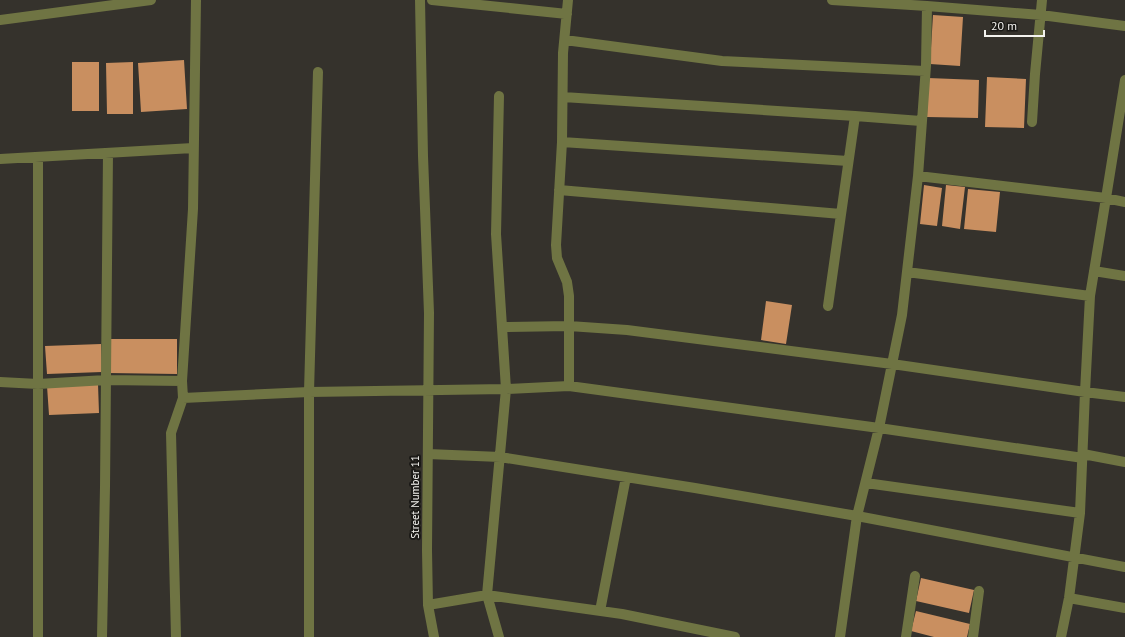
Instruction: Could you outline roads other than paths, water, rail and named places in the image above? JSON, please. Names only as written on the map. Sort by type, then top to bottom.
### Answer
[{"type":"street","points":[[0,20],[151,0]]},
{"type":"street","points":[[176,637],[171,433],[183,398],[182,381],[192,209],[196,0]]},
{"type":"street","name":"Street Number 11","points":[[420,0],[428,312],[428,605],[434,637]]},
{"type":"street","points":[[432,0],[567,14]]},
{"type":"street","points":[[568,0],[563,53],[562,142],[558,190],[556,245],[557,258],[567,282],[569,296],[569,386]]},
{"type":"street","points":[[832,0],[1041,15],[1125,26]]},
{"type":"street","points":[[1032,122],[1042,0]]},
{"type":"street","points":[[840,637],[857,516],[879,428],[902,315],[918,176],[928,6]]},
{"type":"street","points":[[565,40],[722,61],[925,71]]},
{"type":"street","points":[[309,637],[309,392],[318,72]]},
{"type":"street","points":[[1061,637],[1069,598],[1080,513],[1090,296],[1125,80]]},
{"type":"street","points":[[499,96],[496,234],[506,389],[487,595],[499,637]]},
{"type":"street","points":[[563,97],[921,121]]},
{"type":"street","points":[[828,306],[855,116]]},
{"type":"street","points":[[562,142],[848,161]]},
{"type":"street","points":[[0,159],[193,148]]},
{"type":"street","points":[[102,637],[108,153]]},
{"type":"street","points":[[38,157],[38,637]]},
{"type":"street","points":[[918,176],[1106,198],[1125,202]]},
{"type":"street","points":[[558,190],[841,214]]},
{"type":"street","points":[[1094,271],[1125,276]]},
{"type":"street","points":[[907,272],[1090,296]]},
{"type":"street","points":[[502,328],[569,326],[627,330],[892,364],[1085,392],[1125,396]]},
{"type":"street","points":[[0,382],[38,384],[106,380],[182,381]]},
{"type":"street","points":[[183,398],[309,392],[506,389],[569,386],[1125,462]]},
{"type":"street","points":[[428,454],[500,458],[695,488],[857,516],[1125,567]]},
{"type":"street","points":[[600,611],[626,477]]},
{"type":"street","points":[[866,483],[1080,513]]},
{"type":"street","points":[[906,637],[915,576]]},
{"type":"street","points":[[973,637],[979,591]]},
{"type":"street","points":[[428,605],[487,595],[622,614],[735,637]]},
{"type":"street","points":[[1069,598],[1125,608]]}]
